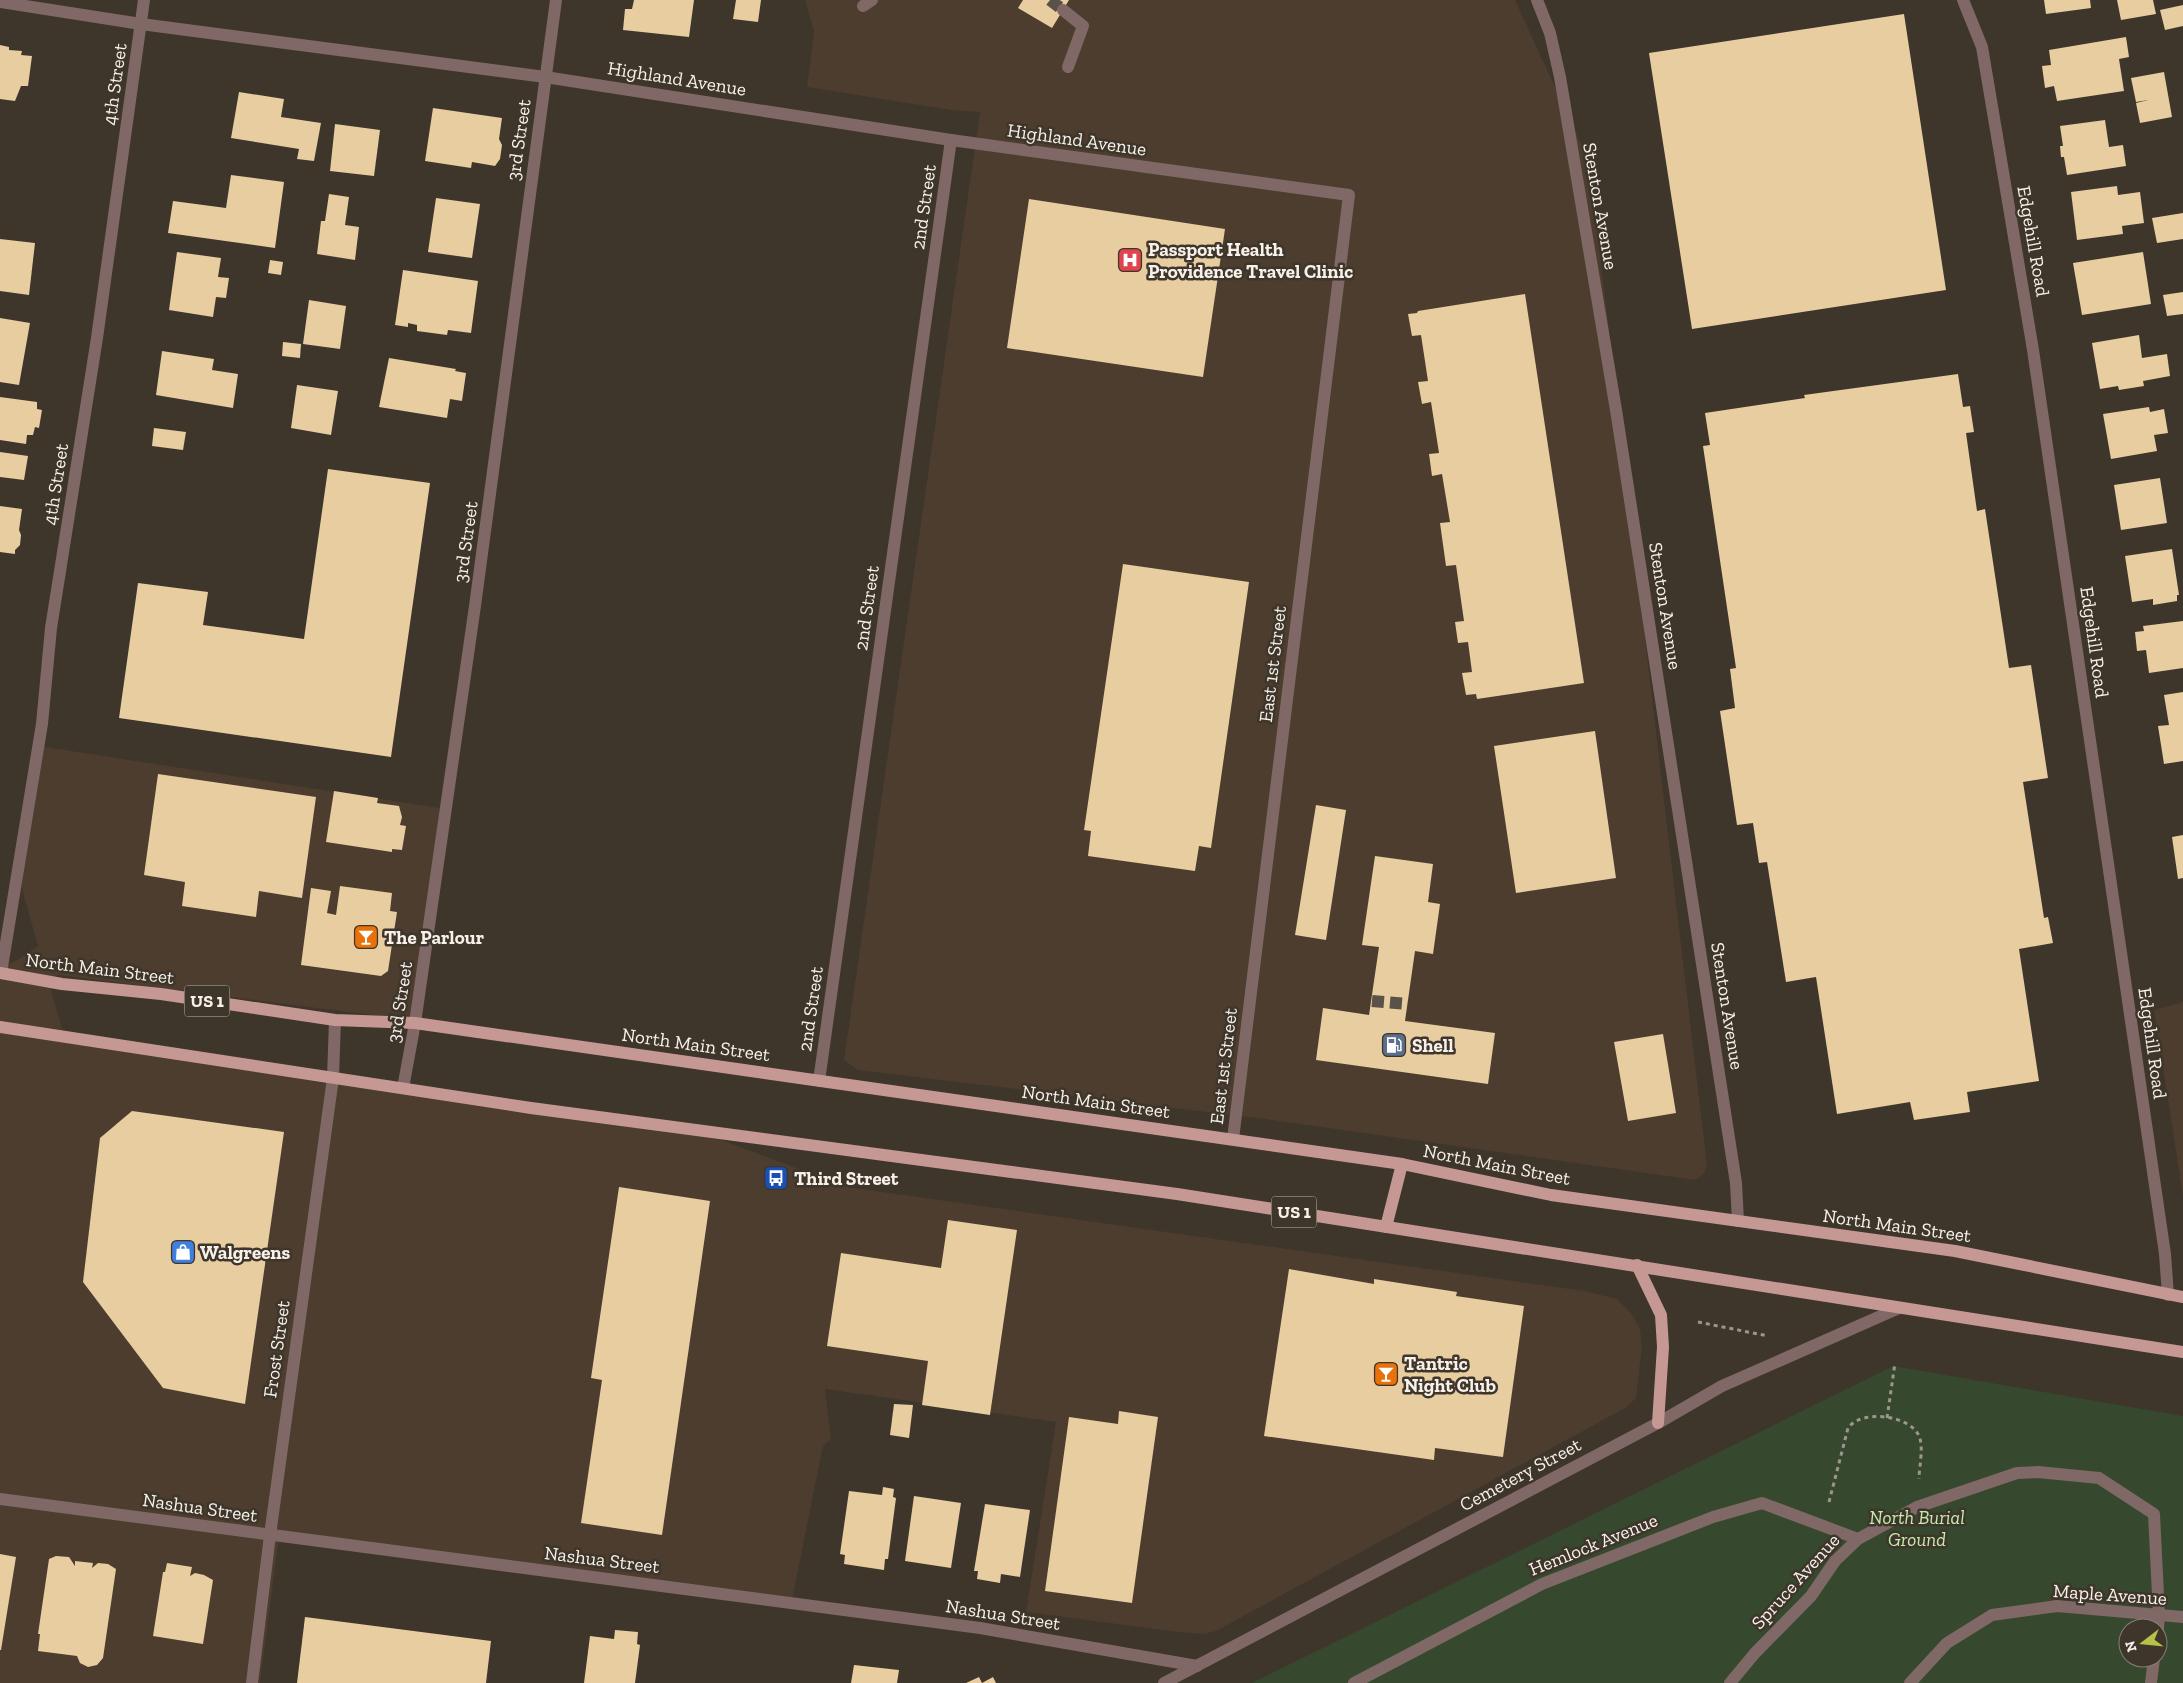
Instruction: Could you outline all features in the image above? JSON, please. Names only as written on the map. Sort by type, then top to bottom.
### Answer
[{"type":"main road","name":"North Main Street","points":[[0,973],[62,984],[161,994],[334,1020],[415,1023],[1402,1164],[1551,1195],[1955,1251],[2183,1297]]},
{"type":"main road","name":"US 1","points":[[0,1028],[541,1109],[1177,1194],[2183,1352]]},
{"type":"main road","points":[[1386,1226],[1402,1164]]},
{"type":"main road","points":[[1637,1265],[1661,1315],[1663,1347],[1658,1423]]},
{"type":"street","name":"4th Street","points":[[0,973],[42,724],[51,628],[97,338],[144,0]]},
{"type":"street","name":"3rd Street","points":[[403,1088],[415,1023],[476,596],[556,0]]},
{"type":"street","name":"Stenton Avenue","points":[[1537,0],[1550,33],[1560,77],[1616,410],[1736,1183],[1738,1221]]},
{"type":"street","name":"Edgehill Road","points":[[1963,0],[1982,47],[2033,350],[2165,1254],[2168,1295]]},
{"type":"street","name":"Highland Avenue","points":[[0,2],[141,24],[545,77],[951,140],[1349,195]]},
{"type":"street","points":[[1064,10],[1083,26],[1068,67]]},
{"type":"street","name":"2nd Street","points":[[819,1081],[951,140]]},
{"type":"street","name":"East 1st Street","points":[[1232,1139],[1349,195]]},
{"type":"street","name":"Frost Street","points":[[252,1683],[270,1535],[333,1078],[334,1020]]},
{"type":"street","name":"Cemetery Street","points":[[1164,1683],[1658,1423],[1722,1386],[1899,1308]]},
{"type":"street","name":"Spruce Avenue","points":[[1730,1683],[1755,1653],[1812,1596],[1835,1561],[1858,1539],[1917,1507],[2017,1473],[2038,1472],[2099,1478],[2154,1514],[2159,1618]]},
{"type":"street","name":"Nashua Street","points":[[0,1499],[980,1628],[1197,1666]]},
{"type":"street","name":"Hemlock Avenue","points":[[1354,1683],[1542,1584],[1713,1517],[1762,1504],[1858,1539]]},
{"type":"street","name":"Maple Avenue","points":[[1910,1683],[1947,1643],[1992,1615],[2058,1606],[2183,1617]]},
{"type":"street","points":[[2151,1683],[2153,1668]]},
{"type":"path","points":[[1698,1322],[1766,1335],[1773,1339]]},
{"type":"path","points":[[1887,1418],[1895,1363]]},
{"type":"path","points":[[1823,1526],[1848,1428],[1852,1423],[1872,1416],[1901,1421],[1914,1428],[1921,1441],[1920,1451]]},
{"type":"shaded area","points":[[805,0],[1515,0],[1589,161],[1707,1166],[1704,1174],[1695,1180],[1265,1119],[858,1070],[844,1060],[980,112],[951,110],[807,87],[814,32]]},
{"type":"shaded area","points":[[39,746],[446,809],[411,1015],[396,1018],[58,975],[48,980],[66,1043],[679,1124],[847,1187],[1585,1291],[1617,1299],[1631,1313],[1640,1329],[1642,1346],[1636,1398],[1627,1407],[1216,1631],[1204,1634],[1026,1612],[1056,1422],[825,1389],[831,1439],[823,1446],[792,1600],[286,1531],[278,1544],[260,1683],[0,1683],[0,968],[19,959],[38,946],[16,868]]},
{"type":"shaded area","points":[[2183,1002],[2183,1196],[2154,1010]]},
{"type":"green space","name":"North Burial Ground","points":[[1893,1366],[2183,1416],[2183,1683],[1252,1683]]},
{"type":"building","points":[[634,0],[694,0],[689,37],[623,30],[625,9],[632,9]]},
{"type":"building","points":[[736,0],[761,0],[758,22],[733,19]]},
{"type":"building","points":[[1023,0],[1069,0],[1052,28],[1018,8]]},
{"type":"building","points":[[2044,0],[2090,0],[2091,8],[2046,14]]},
{"type":"building","points":[[2117,0],[2153,0],[2156,14],[2121,20]]},
{"type":"building","points":[[2183,5],[2183,26],[2165,30],[2160,10]]},
{"type":"building","points":[[1904,14],[1946,290],[1692,329],[1649,53]]},
{"type":"building","points":[[2126,37],[2129,57],[2119,59],[2124,91],[2057,101],[2054,86],[2045,88],[2042,66],[2051,65],[2049,50]]},
{"type":"building","points":[[0,45],[9,47],[9,50],[22,51],[21,55],[32,56],[28,86],[21,86],[15,101],[0,99]]},
{"type":"building","points":[[2164,72],[2172,117],[2140,123],[2136,103],[2148,100],[2136,102],[2131,78]]},
{"type":"building","points":[[239,92],[284,99],[281,117],[321,123],[314,161],[297,159],[299,149],[231,138]]},
{"type":"building","points":[[433,108],[502,118],[499,139],[502,145],[500,159],[495,166],[472,162],[471,168],[425,161]]},
{"type":"building","points":[[2105,120],[2109,147],[2123,145],[2126,166],[2067,175],[2064,157],[2061,157],[2060,146],[2063,146],[2060,126]]},
{"type":"building","points":[[335,124],[380,130],[374,176],[330,171]]},
{"type":"building","points":[[231,175],[284,182],[275,248],[168,233],[173,201],[226,208]]},
{"type":"building","points":[[2117,186],[2118,195],[2140,192],[2144,223],[2122,226],[2123,234],[2077,240],[2071,192]]},
{"type":"building","points":[[329,194],[349,197],[345,225],[359,227],[355,260],[317,254],[321,221],[325,221]]},
{"type":"building","points":[[436,198],[480,204],[472,258],[428,252]]},
{"type":"building","points":[[1029,199],[1225,229],[1203,377],[1007,348]]},
{"type":"building","points":[[2183,213],[2183,239],[2157,243],[2152,218]]},
{"type":"building","points":[[0,239],[35,243],[29,295],[0,291]]},
{"type":"building","points":[[177,252],[221,258],[218,277],[229,278],[226,298],[216,297],[213,317],[169,310]]},
{"type":"building","points":[[2143,252],[2151,304],[2082,315],[2073,263]]},
{"type":"building","points":[[270,260],[283,262],[281,275],[268,273]]},
{"type":"building","points":[[403,270],[478,281],[471,333],[448,330],[447,335],[417,331],[417,325],[408,323],[408,327],[395,325]]},
{"type":"building","points":[[2183,292],[2183,314],[2167,316],[2163,295]]},
{"type":"building","points":[[1525,294],[1584,683],[1477,699],[1476,694],[1466,695],[1462,673],[1472,672],[1468,642],[1458,643],[1455,622],[1464,621],[1456,565],[1446,566],[1440,523],[1450,522],[1442,474],[1432,476],[1429,454],[1439,453],[1431,402],[1422,404],[1418,382],[1428,381],[1421,335],[1412,336],[1408,314]]},
{"type":"building","points":[[309,300],[346,306],[340,349],[303,344]]},
{"type":"building","points":[[0,318],[30,323],[19,385],[0,382]]},
{"type":"building","points":[[2139,335],[2142,358],[2167,354],[2170,376],[2143,381],[2144,386],[2119,390],[2118,386],[2100,389],[2092,343]]},
{"type":"building","points":[[283,342],[301,344],[300,358],[282,356]]},
{"type":"building","points":[[162,351],[214,359],[212,370],[238,374],[233,408],[156,395]]},
{"type":"building","points":[[389,358],[456,369],[455,371],[466,373],[462,401],[450,399],[447,418],[379,407]]},
{"type":"building","points":[[1958,374],[1963,407],[1970,406],[1974,432],[1966,433],[1977,511],[1985,509],[2009,668],[2031,665],[2048,778],[2023,782],[2044,918],[2048,917],[2053,943],[2019,949],[2039,1081],[1967,1092],[1970,1112],[1914,1120],[1910,1102],[1837,1114],[1816,977],[1786,982],[1767,862],[1759,863],[1753,823],[1737,825],[1720,711],[1735,708],[1730,669],[1736,668],[1703,446],[1710,445],[1705,413],[1805,398],[1804,395]]},
{"type":"building","points":[[297,385],[338,391],[331,435],[291,428]]},
{"type":"building","points":[[0,397],[37,402],[37,409],[42,410],[39,428],[35,427],[33,435],[27,435],[26,444],[0,440]]},
{"type":"building","points":[[2149,407],[2150,412],[2164,409],[2168,433],[2154,435],[2157,451],[2111,459],[2103,414]]},
{"type":"building","points":[[154,428],[186,432],[183,450],[152,446]]},
{"type":"building","points":[[0,452],[28,456],[24,480],[0,477]]},
{"type":"building","points":[[328,469],[430,483],[391,757],[119,718],[138,583],[208,592],[203,625],[304,639]]},
{"type":"building","points":[[2160,478],[2167,523],[2121,530],[2114,485]]},
{"type":"building","points":[[0,506],[22,509],[19,530],[21,535],[20,545],[15,550],[15,554],[0,552]]},
{"type":"building","points":[[2172,549],[2179,595],[2177,595],[2177,601],[2153,605],[2153,599],[2132,602],[2125,556]]},
{"type":"building","points":[[1123,564],[1249,582],[1211,848],[1199,846],[1195,871],[1088,856],[1091,831],[1084,830]]},
{"type":"building","points":[[2183,621],[2183,668],[2149,673],[2146,650],[2137,651],[2135,632],[2144,631],[2143,626]]},
{"type":"building","points":[[2183,692],[2183,761],[2164,764],[2158,726],[2169,725],[2164,695]]},
{"type":"building","points":[[1595,731],[1616,878],[1516,893],[1494,746]]},
{"type":"building","points":[[158,774],[316,797],[302,898],[259,891],[256,917],[182,906],[185,882],[144,875]]},
{"type":"building","points":[[334,791],[378,798],[377,803],[399,806],[402,817],[400,825],[406,826],[402,850],[392,849],[392,852],[326,842]]},
{"type":"building","points":[[1316,805],[1346,810],[1326,940],[1295,935]]},
{"type":"building","points":[[2183,835],[2183,878],[2178,879],[2172,837]]},
{"type":"building","points":[[1375,856],[1433,864],[1428,902],[1440,904],[1433,954],[1415,951],[1405,1021],[1495,1033],[1488,1084],[1316,1060],[1323,1008],[1369,1015],[1379,947],[1362,945]]},
{"type":"building","points":[[340,886],[392,893],[390,911],[397,912],[388,971],[381,976],[301,965],[311,888],[331,891],[327,913],[336,915]]},
{"type":"building","points":[[1663,1034],[1676,1113],[1628,1121],[1614,1042]]},
{"type":"building","points":[[132,1111],[284,1132],[245,1404],[163,1388],[83,1282],[100,1138]]},
{"type":"building","points":[[619,1187],[710,1201],[662,1535],[581,1523],[602,1380],[591,1378]]},
{"type":"building","points":[[948,1220],[1017,1230],[990,1415],[922,1405],[928,1361],[827,1346],[841,1253],[941,1268]]},
{"type":"building","points":[[1289,1269],[1374,1284],[1374,1279],[1457,1292],[1456,1296],[1524,1306],[1503,1457],[1435,1448],[1434,1460],[1264,1436]]},
{"type":"building","points":[[894,1404],[913,1405],[909,1438],[890,1435]]},
{"type":"building","points":[[1119,1411],[1158,1417],[1132,1603],[1045,1591],[1069,1417],[1118,1424]]},
{"type":"building","points":[[883,1487],[894,1489],[893,1497],[896,1498],[888,1559],[885,1559],[884,1570],[844,1564],[845,1555],[840,1554],[849,1491],[882,1495]]},
{"type":"building","points":[[914,1496],[961,1503],[951,1568],[905,1561]]},
{"type":"building","points":[[985,1504],[1030,1510],[1020,1577],[1001,1574],[1000,1583],[977,1579],[978,1571],[974,1571]]},
{"type":"building","points":[[0,1554],[16,1557],[1,1650],[0,1650]]},
{"type":"building","points":[[56,1556],[69,1557],[75,1566],[75,1561],[93,1563],[92,1568],[98,1563],[108,1564],[116,1569],[103,1658],[97,1665],[88,1667],[80,1663],[77,1656],[38,1651],[40,1634],[38,1634],[49,1559]]},
{"type":"building","points":[[167,1563],[192,1567],[190,1576],[195,1573],[213,1580],[203,1644],[153,1636],[163,1572],[165,1572]]},
{"type":"building","points":[[305,1617],[491,1641],[486,1683],[297,1683]]},
{"type":"building","points":[[615,1630],[638,1632],[637,1644],[640,1645],[635,1683],[584,1683],[590,1636],[614,1639]]},
{"type":"building","points":[[854,1665],[899,1670],[897,1683],[851,1683]]},
{"type":"building","points":[[979,1677],[982,1683],[966,1683]]},
{"type":"building","points":[[993,1677],[996,1683],[982,1683]]},
{"type":"tunnel","points":[[1050,0],[1063,10]]},
{"type":"tunnel","points":[[1372,1001],[1408,1004]]},
{"type":"place","name":"Passport Health Providence Travel Clinic","points":[[1130,260]]},
{"type":"place","name":"The Parlour","points":[[366,937]]},
{"type":"place","name":"Shell","points":[[1394,1045]]},
{"type":"place","name":"Third Street","points":[[776,1178]]},
{"type":"place","name":"Walgreens","points":[[183,1252]]},
{"type":"place","name":"Tantric Night Club","points":[[1386,1374]]}]
